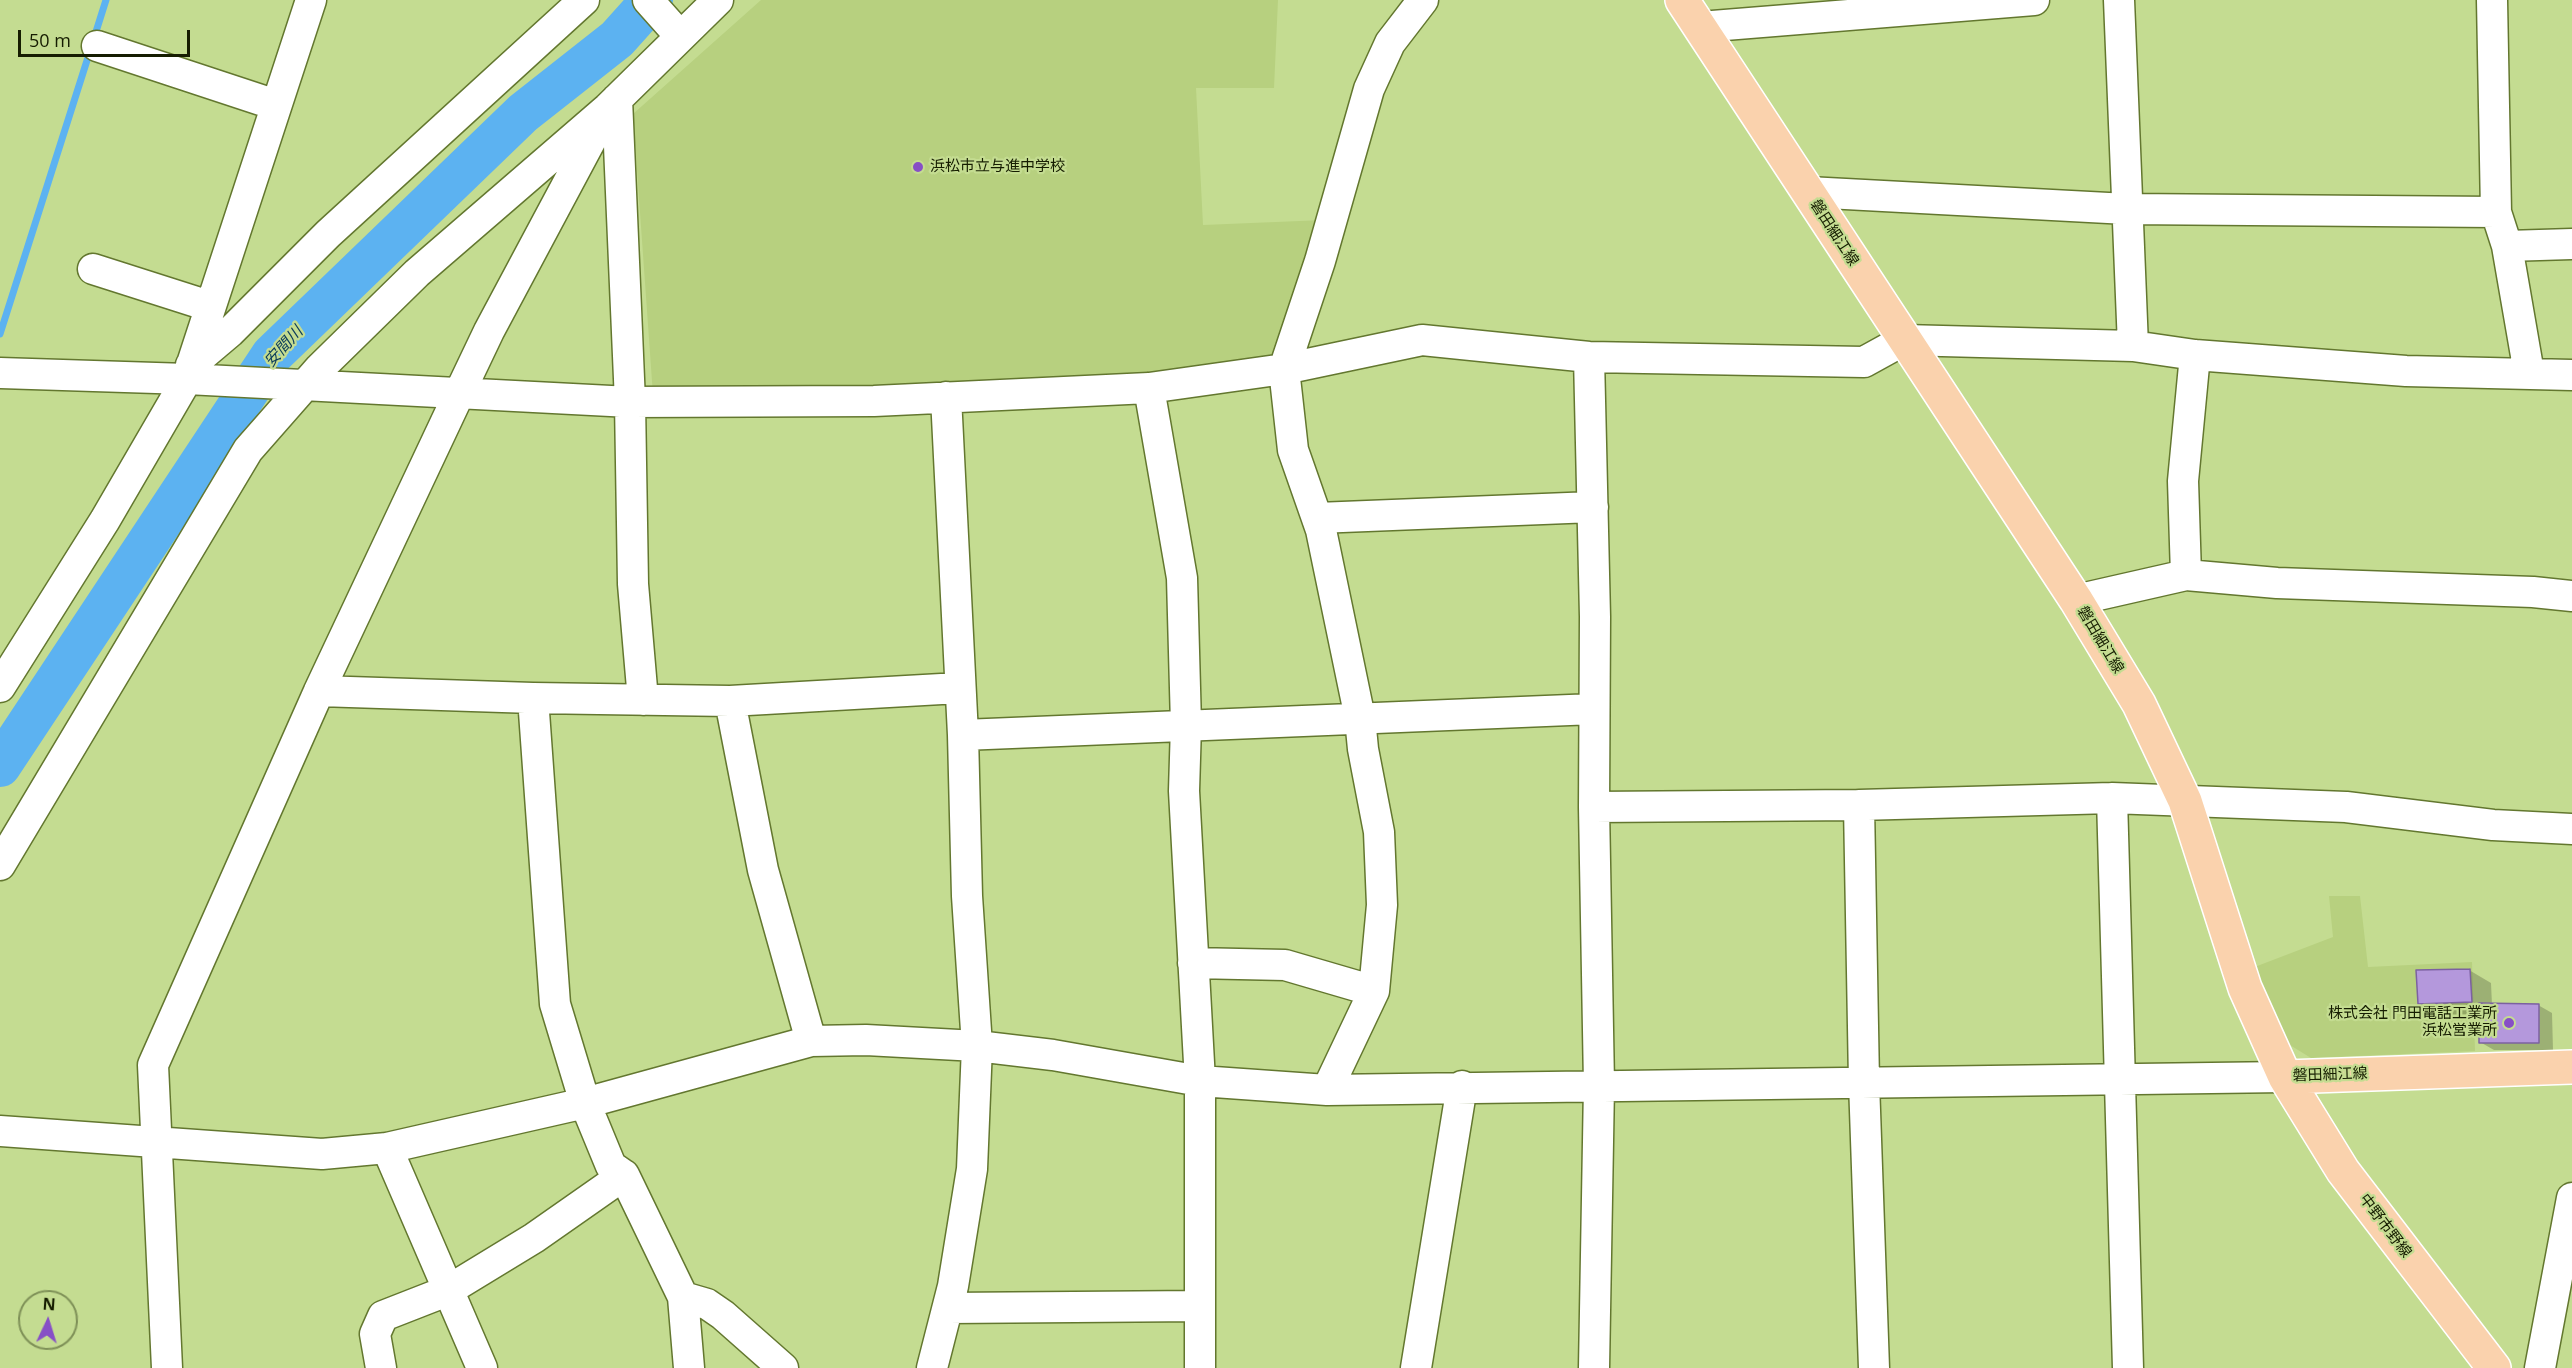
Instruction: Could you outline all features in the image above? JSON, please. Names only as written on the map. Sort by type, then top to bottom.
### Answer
[{"type":"main road","name":"磐田細江線","points":[[1682,0],[2076,600],[2139,704],[2185,801],[2245,988],[2285,1077],[2572,1067]]},
{"type":"main road","name":"中野市野線","points":[[2285,1077],[2343,1171],[2494,1368]]},
{"type":"street","points":[[0,687],[105,520],[192,375],[230,332],[328,234],[584,0]]},
{"type":"street","points":[[648,0],[675,31]]},
{"type":"street","points":[[0,865],[248,450],[298,384],[417,273],[612,104],[675,31],[718,0]]},
{"type":"street","points":[[1327,1089],[1374,991],[1382,905],[1379,843],[1360,718],[1317,518],[1293,450],[1284,369],[1320,261],[1369,89],[1390,43],[1423,0]]},
{"type":"street","points":[[1700,27],[2034,0]]},
{"type":"street","points":[[2119,0],[2133,346]]},
{"type":"street","points":[[2492,0],[2496,212],[2507,246],[2529,373]]},
{"type":"street","points":[[192,375],[209,306],[309,1]]},
{"type":"street","points":[[97,46],[276,105]]},
{"type":"street","points":[[167,1368],[159,1143],[153,1065],[319,691],[489,331],[612,104]]},
{"type":"street","points":[[612,104],[630,402],[633,584],[643,700]]},
{"type":"street","points":[[1808,192],[2127,209],[2496,212]]},
{"type":"street","points":[[2507,246],[2572,244]]},
{"type":"street","points":[[93,269],[209,306]]},
{"type":"street","points":[[0,373],[192,375],[459,394],[630,402],[874,401],[1149,388],[1284,369],[1422,340],[1589,357],[1864,363],[1904,340],[2133,346],[2195,355],[2406,371],[2572,375]]},
{"type":"street","points":[[2186,575],[2183,481],[2195,355]]},
{"type":"street","points":[[1589,357],[1593,507],[1594,807],[1599,1085],[1594,1368]]},
{"type":"street","points":[[1149,388],[1182,578],[1186,726],[1184,791],[1200,1081],[1200,1368]]},
{"type":"street","points":[[932,1368],[948,1308],[972,1168],[977,1046],[967,896],[963,735],[946,397]]},
{"type":"street","points":[[1317,518],[1593,507]]},
{"type":"street","points":[[2076,600],[2186,575],[2277,583],[2533,592],[2572,596]]},
{"type":"street","points":[[319,691],[533,698],[730,700],[959,688]]},
{"type":"street","points":[[533,698],[555,1004],[585,1103],[611,1166],[624,1175],[683,1297],[689,1368]]},
{"type":"street","points":[[730,700],[763,870],[811,1041]]},
{"type":"street","points":[[963,735],[1594,709]]},
{"type":"street","points":[[1594,807],[1859,805],[2112,798],[2346,807],[2493,825],[2572,829]]},
{"type":"street","points":[[2112,798],[2122,1079],[2128,1368]]},
{"type":"street","points":[[1859,805],[1864,1082],[1874,1368]]},
{"type":"street","points":[[1193,963],[1285,965],[1374,991]]},
{"type":"street","points":[[0,1131],[322,1154],[387,1148],[585,1103],[811,1041],[866,1040],[977,1046],[1053,1055],[1200,1081],[1327,1089],[2285,1077]]},
{"type":"street","points":[[1416,1368],[1462,1086]]},
{"type":"street","points":[[387,1148],[482,1368]]},
{"type":"street","points":[[381,1368],[375,1334],[383,1316],[447,1291],[534,1238],[624,1175]]},
{"type":"street","points":[[2540,1368],[2572,1198]]},
{"type":"street","points":[[683,1297],[707,1304],[723,1315],[783,1368]]},
{"type":"street","points":[[948,1308],[1200,1306]]},
{"type":"shaded area","name":"浜松市立与進中学校","points":[[761,0],[1278,0],[1274,88],[1196,88],[1203,225],[1324,220],[1276,371],[653,395],[633,114]]},
{"type":"shaded area","points":[[2329,896],[2360,896],[2368,967],[2472,962],[2475,1051],[2311,1058],[2285,1042],[2252,968],[2333,937]]},
{"type":"building","points":[[2470,969],[2472,1002],[2418,1004],[2416,970]]},
{"type":"building","name":"株式会社 門田電話工業所 浜松営業所","points":[[2479,1003],[2539,1004],[2539,1043],[2479,1043]]},
{"type":"waterway","points":[[94,38],[106,0]]},
{"type":"waterway","name":"安間川","points":[[0,766],[272,355],[523,113],[617,39],[652,0]]},
{"type":"waterway","points":[[0,334],[90,51]]},
{"type":"place","name":"浜松市立与進中学校","points":[[918,167]]},
{"type":"place","name":"株式会社 門田電話工業所 浜松営業所","points":[[2509,1023]]}]
